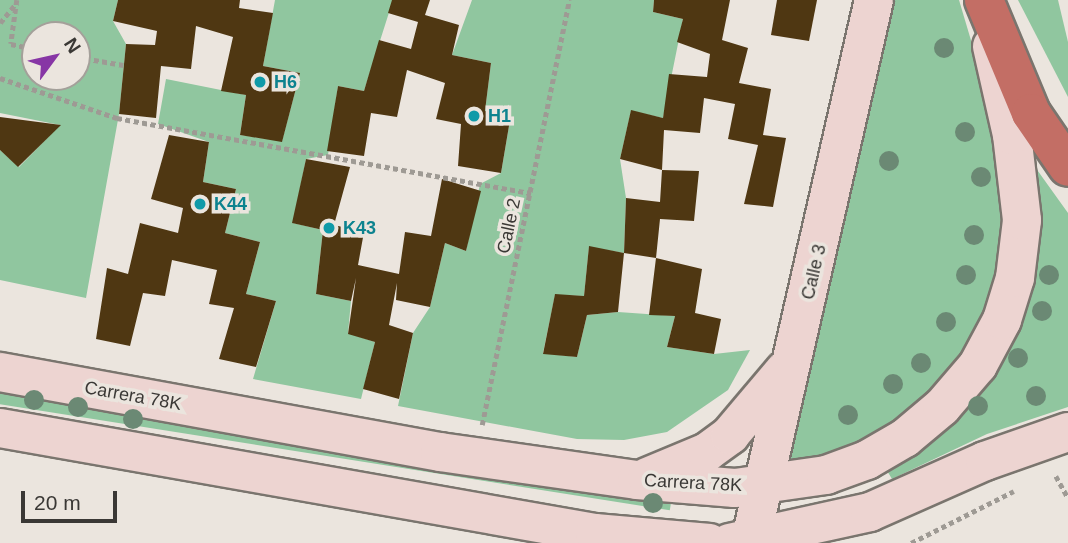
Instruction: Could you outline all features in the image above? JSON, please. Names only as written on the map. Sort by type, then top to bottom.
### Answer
[{"type":"highway","points":[[982,0],[1031,113],[1068,167]]},
{"type":"main road","name":"Calle 3","points":[[743,542],[765,485],[874,0]]},
{"type":"main road","name":"Carrera 78K","points":[[0,372],[478,457],[637,480],[736,488],[826,475],[867,460],[905,438],[942,407],[978,365],[1002,320],[1015,278],[1022,220],[1012,135],[982,0]]},
{"type":"main road","points":[[637,480],[683,463],[730,435],[775,386],[794,354]]},
{"type":"main road","points":[[0,428],[595,533],[710,543]]},
{"type":"main road","points":[[743,542],[870,512],[985,461],[1068,432]]},
{"type":"main road","points":[[831,543],[870,512]]},
{"type":"path","name":"Calle 2","points":[[478,457],[569,0]]},
{"type":"path","points":[[0,23],[18,1]]},
{"type":"path","points":[[18,1],[11,44],[21,46]]},
{"type":"path","points":[[91,59],[123,65]]},
{"type":"path","points":[[0,78],[117,118],[531,193]]},
{"type":"path","points":[[1043,480],[1068,472]]},
{"type":"path","points":[[1056,476],[1068,498]]},
{"type":"path","points":[[911,543],[1017,490]]},
{"type":"green space","points":[[0,0],[118,0],[113,21],[126,44],[119,114],[86,298],[0,280],[0,150],[19,167],[60,125],[0,113]]},
{"type":"green space","points":[[275,0],[393,0],[364,91],[338,86],[328,155],[306,159],[293,223],[323,230],[316,294],[351,301],[348,333],[375,342],[361,399],[253,379],[276,301],[246,294],[260,242],[225,233],[236,189],[203,182],[209,142],[158,124],[166,79],[246,95],[240,135],[282,141],[300,73],[263,66]]},
{"type":"green space","points":[[472,0],[654,0],[653,12],[683,19],[663,118],[631,111],[620,159],[626,198],[624,253],[589,247],[584,296],[555,295],[543,353],[577,357],[587,315],[618,312],[675,316],[667,347],[714,354],[750,350],[728,390],[667,432],[624,440],[577,439],[398,406],[413,333],[430,307],[445,243],[466,251],[480,184],[501,173],[511,114],[485,111],[491,63],[452,55]]},
{"type":"green space","points":[[886,0],[959,0],[992,111],[1007,252],[972,349],[908,414],[822,461],[781,468]]},
{"type":"green space","points":[[1018,0],[1058,0],[1068,42],[1068,97]]},
{"type":"green space","points":[[1030,160],[1068,213],[1068,407],[987,434],[892,479],[886,469],[959,417],[998,362]]},
{"type":"green space","points":[[0,386],[673,493],[670,510],[0,404]]},
{"type":"building","points":[[118,0],[240,0],[239,8],[273,13],[263,66],[300,73],[282,142],[240,135],[246,95],[221,91],[233,37],[196,26],[191,69],[161,66],[156,118],[119,114],[126,44],[155,45],[157,31],[113,21]]},
{"type":"building","points":[[392,0],[430,0],[425,15],[459,25],[452,55],[491,63],[485,111],[511,114],[501,173],[458,166],[461,124],[436,119],[445,83],[407,70],[397,117],[371,113],[364,156],[327,151],[338,86],[364,91],[379,40],[411,49],[418,22],[388,13]]},
{"type":"building","points":[[654,0],[730,0],[722,40],[748,48],[739,83],[771,89],[763,135],[786,138],[773,207],[744,204],[758,145],[728,139],[735,104],[704,98],[700,133],[664,130],[662,170],[620,159],[631,110],[663,118],[669,74],[707,77],[710,54],[677,42],[683,19],[653,12]]},
{"type":"building","points":[[777,0],[817,0],[809,41],[771,35]]},
{"type":"building","points":[[0,117],[61,125],[18,167],[0,150]]},
{"type":"building","points":[[169,135],[209,142],[203,182],[236,189],[225,233],[260,242],[246,294],[276,301],[256,367],[219,359],[234,308],[209,304],[217,270],[172,260],[165,296],[143,293],[130,346],[96,339],[107,268],[128,274],[140,223],[178,233],[183,208],[151,199]]},
{"type":"building","points":[[306,159],[350,167],[334,225],[364,232],[358,265],[399,274],[405,232],[431,236],[442,179],[481,191],[466,251],[445,243],[430,307],[396,300],[397,283],[389,325],[413,333],[399,399],[363,389],[375,342],[348,334],[356,278],[351,301],[316,294],[323,230],[292,223]]},
{"type":"building","points":[[662,170],[699,171],[694,221],[660,219],[656,258],[624,253],[626,198],[660,202]]},
{"type":"building","points":[[589,246],[624,253],[618,312],[587,315],[577,357],[543,354],[555,294],[584,296]]},
{"type":"building","points":[[656,258],[702,269],[695,313],[721,319],[714,354],[667,347],[675,316],[649,315]]},
{"type":"place","name":"H6","points":[[260,82]]},
{"type":"place","name":"H1","points":[[474,116]]},
{"type":"place","name":"K44","points":[[200,204]]},
{"type":"place","name":"K43","points":[[329,228]]}]
